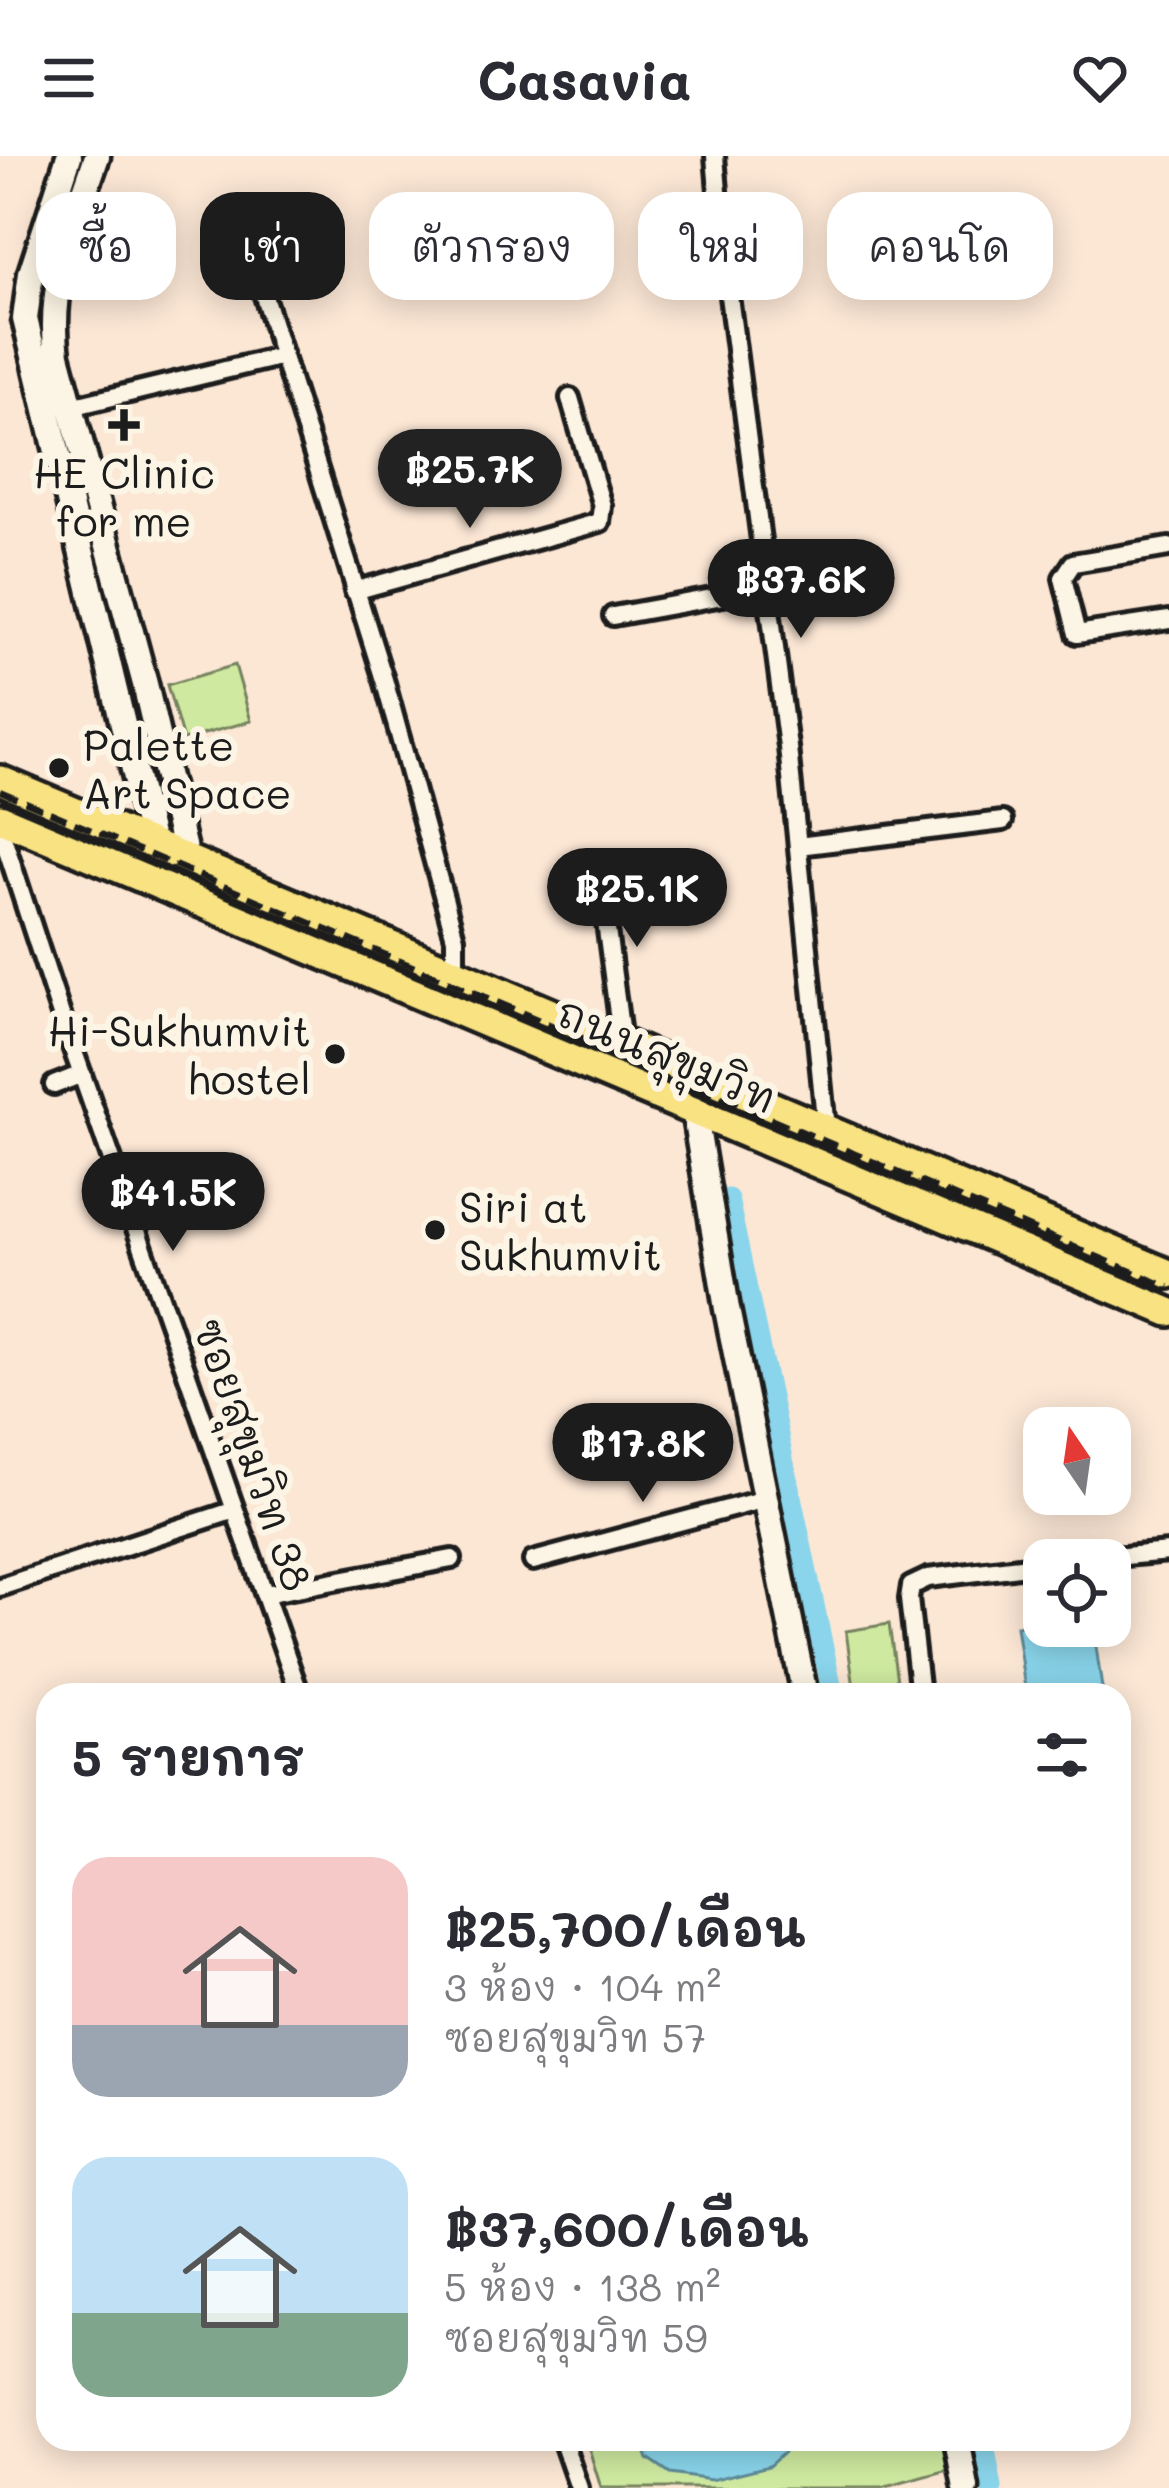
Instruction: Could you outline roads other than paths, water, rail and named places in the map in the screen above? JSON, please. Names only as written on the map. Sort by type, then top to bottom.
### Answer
[{"type":"main road","points":[[69,156],[31,273],[25,319],[152,844],[137,874]]},
{"type":"main road","points":[[97,156],[54,296],[55,339],[186,858],[177,892]]},
{"type":"main road","name":"ถนนสุขุมวิท","points":[[0,780],[1169,1274]]},
{"type":"main road","name":"ถนนสุขุมวิท","points":[[0,818],[1169,1312]]},
{"type":"main road","points":[[704,1078],[694,1110],[727,1310],[803,1683]]},
{"type":"main road","points":[[959,2451],[966,2488]]},
{"type":"street","points":[[715,156],[798,846],[826,1130]]},
{"type":"street","points":[[265,300],[385,683],[454,938],[455,973]]},
{"type":"street","points":[[71,406],[283,356]]},
{"type":"street","points":[[353,591],[601,522],[602,506],[570,398]]},
{"type":"street","points":[[1169,547],[1073,562],[1064,578],[1077,634],[1169,620]]},
{"type":"street","points":[[613,616],[767,588]]},
{"type":"street","points":[[798,846],[1003,821]]},
{"type":"street","name":"ซอยสุขุมวิท 38","points":[[0,828],[296,1683]]},
{"type":"street","points":[[598,862],[622,1043]]},
{"type":"street","points":[[54,1085],[82,1074]]},
{"type":"street","points":[[533,1562],[765,1499]]},
{"type":"street","points":[[0,1587],[235,1510]]},
{"type":"street","points":[[1131,1555],[1169,1552]]},
{"type":"street","points":[[265,1594],[452,1559]]},
{"type":"street","points":[[919,1683],[911,1586],[928,1578],[1023,1567]]},
{"type":"street","points":[[566,2451],[579,2488]]},
{"type":"water","points":[[1023,1625],[1023,1647],[1096,1647],[1101,1683],[1024,1683],[1016,1626]]},
{"type":"water","points":[[645,2451],[786,2451],[769,2466],[711,2480],[670,2474],[648,2459]]},
{"type":"waterway","points":[[728,1199],[830,1683]]},
{"type":"waterway","points":[[985,2451],[992,2488]]},
{"type":"railway","points":[[0,791],[1169,1287]]},
{"type":"place","name":"HE Clinic for me","points":[[124,425]]},
{"type":"place","name":"Palette Art Space","points":[[59,768]]},
{"type":"place","name":"Hi-Sukhumvit hostel","points":[[335,1054]]},
{"type":"place","name":"Siri at Sukhumvit","points":[[435,1230]]}]
